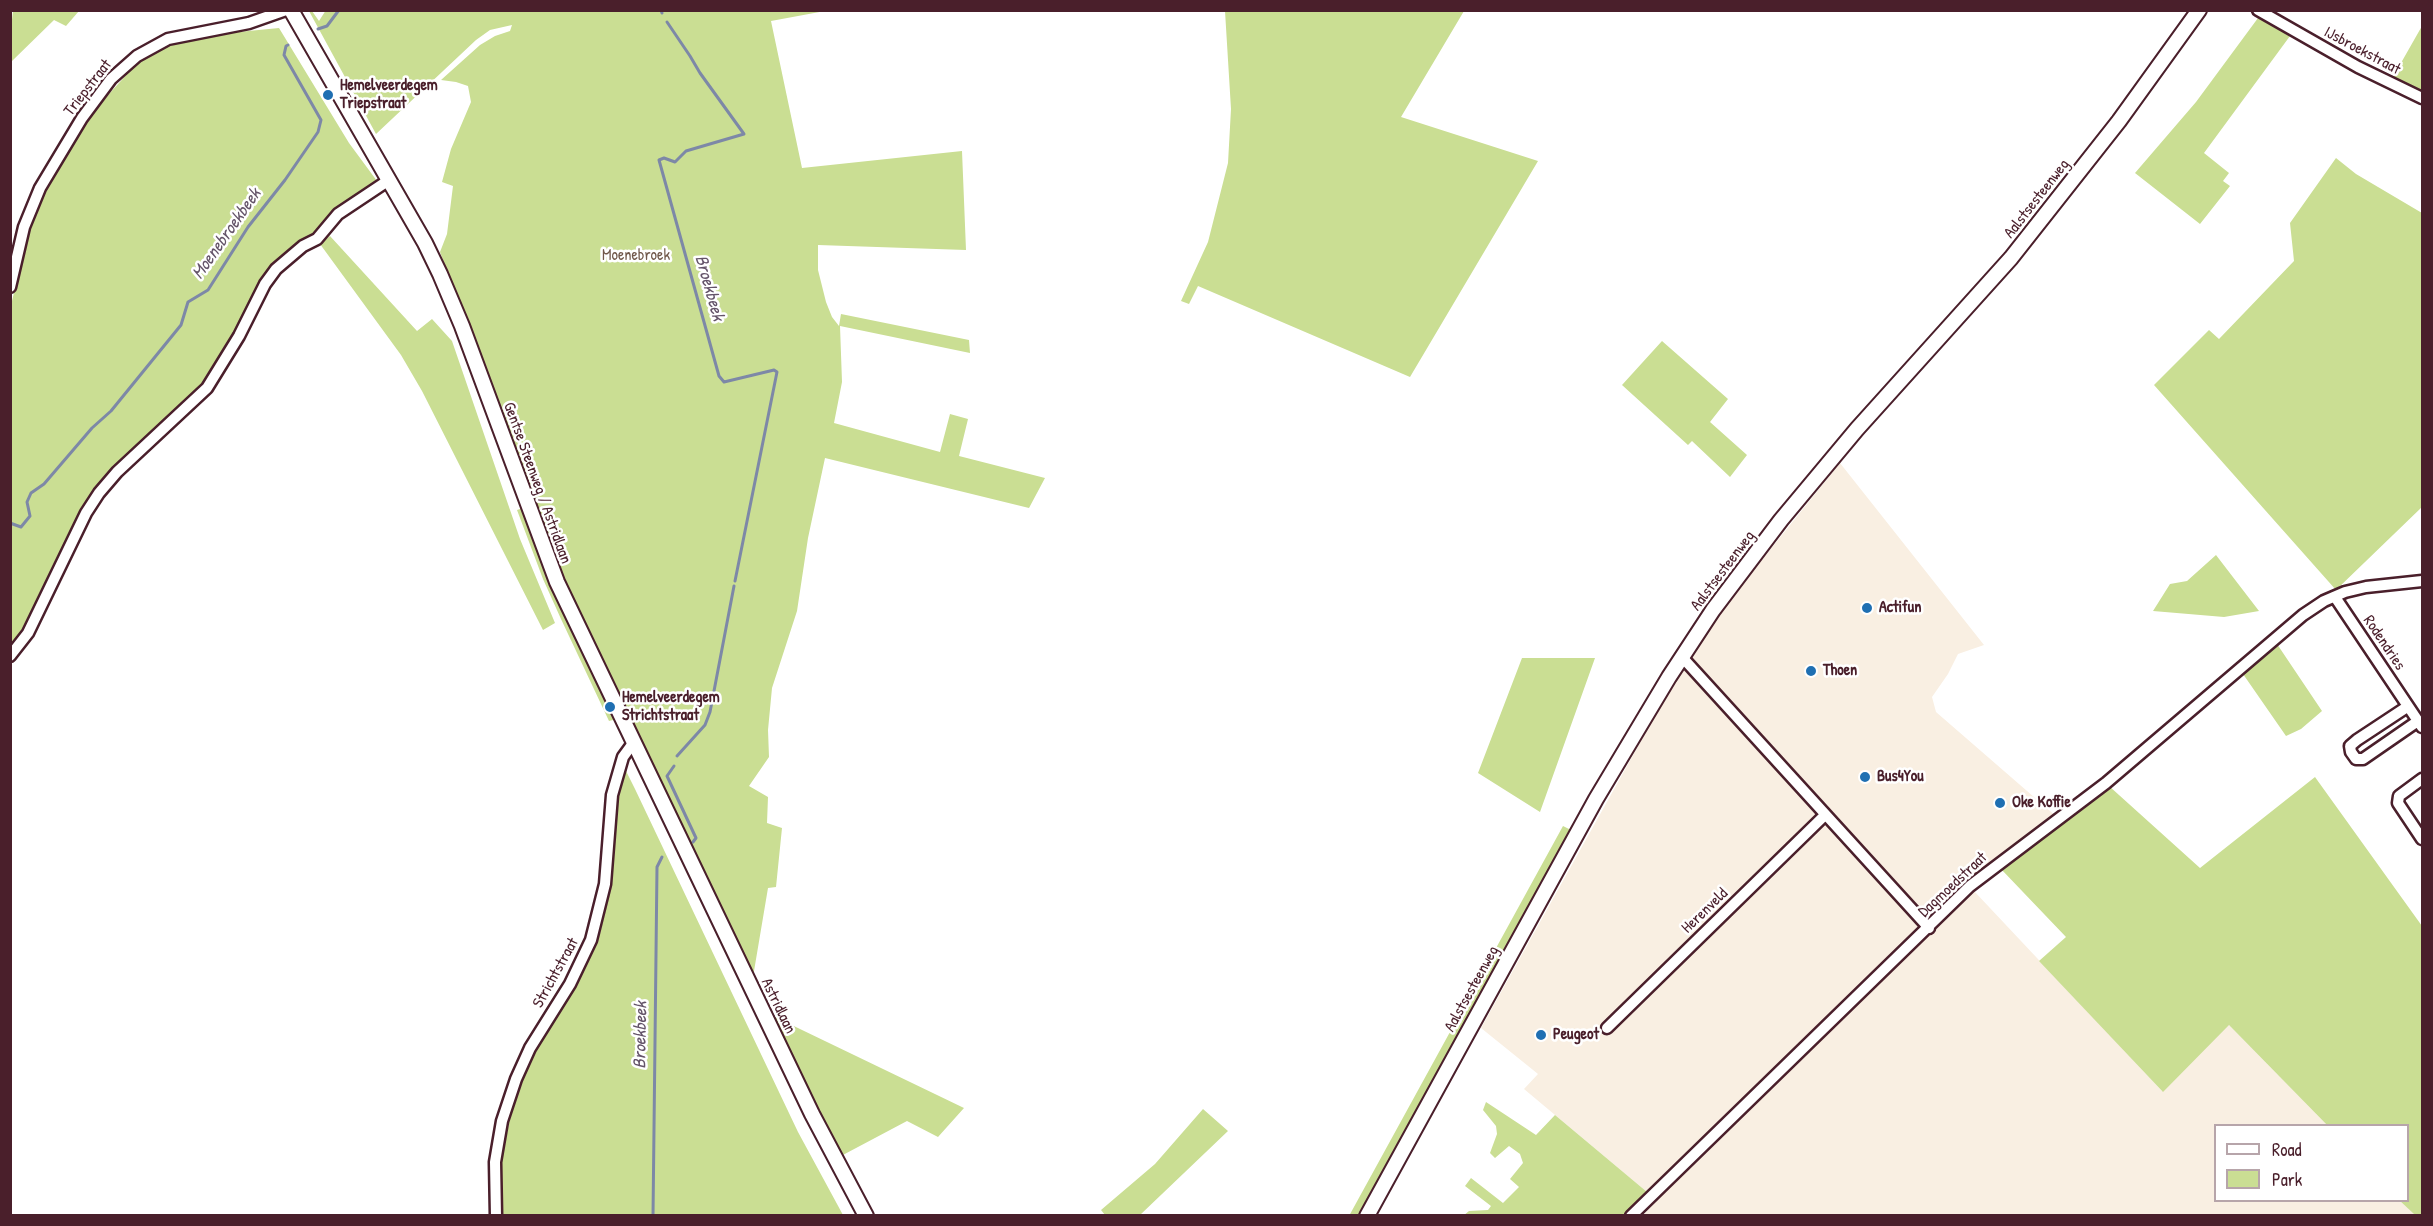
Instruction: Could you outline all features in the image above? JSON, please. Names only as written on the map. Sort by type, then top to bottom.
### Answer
[{"type":"main road","name":"Gentse Steenweg / Astridlaan","points":[[291,10],[386,174],[440,274],[462,326],[557,582],[664,809]]},
{"type":"main road","name":"Aalstsesteenweg","points":[[1366,1215],[1596,799],[1713,610],[1781,520],[1857,429],[2011,258],[2119,121],[2199,10]]},
{"type":"main road","name":"Astridlaan","points":[[664,809],[812,1114],[866,1215]]},
{"type":"street","name":"Triepstraat","points":[[10,287],[24,227],[40,188],[82,118],[111,80],[136,56],[168,39],[249,23],[286,10]]},
{"type":"street","name":"IJsbroekstraat","points":[[2258,10],[2358,67],[2422,98]]},
{"type":"street","points":[[10,656],[28,633],[86,513],[99,493],[117,472],[207,388],[265,284],[276,269],[303,246],[317,239],[338,214],[386,174]]},
{"type":"street","name":"Dagmoedstraat","points":[[1631,1215],[1970,886],[1992,867],[2106,783],[2303,615],[2335,597],[2366,587],[2422,581]]},
{"type":"street","name":"Rodendries","points":[[2335,597],[2420,724],[2363,759],[2356,759],[2350,746],[2407,707]]},
{"type":"street","points":[[1682,657],[1824,816],[1929,928]]},
{"type":"street","name":"Strichtstraat","points":[[496,1215],[495,1162],[502,1121],[516,1079],[530,1048],[570,984],[591,940],[605,884],[612,795],[623,757],[634,742]]},
{"type":"street","points":[[2422,779],[2399,796],[2398,803],[2422,839]]},
{"type":"street","name":"Herenveld","points":[[1607,1028],[1824,816]]},
{"type":"shaded area","points":[[1840,463],[1984,645],[1958,654],[1932,697],[1936,712],[2057,817],[1891,958],[1647,1192],[1524,1089],[1538,1074],[1481,1028],[1676,678],[1715,618]]},
{"type":"shaded area","points":[[1974,891],[2162,1091],[2228,1024],[2326,1124],[2214,1124],[2214,1202],[2401,1202],[2415,1215],[1642,1216],[1730,1125]]},
{"type":"green space","points":[[13,10],[79,11],[66,26],[54,20],[11,62]]},
{"type":"green space","name":"Moenebroek","points":[[326,10],[825,11],[771,21],[802,168],[962,151],[966,250],[818,245],[818,270],[826,302],[832,317],[839,326],[841,314],[969,340],[970,353],[840,326],[842,382],[834,423],[940,452],[950,414],[968,419],[959,456],[1045,478],[1029,508],[825,458],[808,538],[797,611],[772,688],[768,730],[769,757],[749,786],[768,797],[767,823],[782,828],[776,887],[768,888],[753,977],[634,731],[558,565],[440,252],[447,234],[453,186],[442,182],[451,149],[471,102],[468,86],[441,80],[480,45],[495,36],[510,31],[512,25],[490,30],[476,40],[376,134],[309,11],[312,11],[319,21]]},
{"type":"green space","points":[[1225,11],[1464,11],[1401,117],[1538,161],[1410,377],[1198,286],[1189,304],[1181,301],[1208,242],[1228,163],[1231,109]]},
{"type":"green space","points":[[2258,18],[2290,36],[2204,153],[2229,173],[2223,181],[2230,186],[2200,224],[2135,173],[2196,102]]},
{"type":"green space","points":[[2422,26],[2422,90],[2393,77]]},
{"type":"green space","points":[[279,28],[349,143],[377,181],[338,209],[313,236],[289,254],[200,390],[115,469],[25,632],[11,652],[11,305],[32,219],[45,188],[72,142],[108,95],[140,60],[164,46],[185,41],[218,34]]},
{"type":"green space","points":[[2336,158],[2356,174],[2422,213],[2422,507],[2336,590],[2154,385],[2209,330],[2219,339],[2294,261],[2290,223]]},
{"type":"green space","points":[[330,236],[417,331],[432,319],[452,341],[520,539],[555,623],[543,630],[422,391],[401,355],[320,244]]},
{"type":"green space","points":[[1662,341],[1728,399],[1710,422],[1747,455],[1730,477],[1692,441],[1688,445],[1622,385]]},
{"type":"green space","points":[[523,508],[617,719],[609,721],[543,579],[517,510]]},
{"type":"green space","points":[[2216,555],[2259,611],[2224,617],[2153,611],[2170,584],[2187,581]]},
{"type":"green space","points":[[2277,644],[2322,711],[2301,729],[2286,736],[2243,674]]},
{"type":"green space","points":[[1522,658],[1595,658],[1540,812],[1478,773]]},
{"type":"green space","points":[[623,768],[798,1132],[843,1215],[500,1216],[500,1172],[512,1106],[544,1034],[582,973],[600,933],[608,900],[615,808]]},
{"type":"green space","points":[[2315,777],[2422,926],[2422,1215],[2415,1215],[2401,1202],[2409,1202],[2409,1124],[2326,1124],[2229,1025],[2163,1092],[2039,961],[2066,937],[2001,869],[2109,786],[2200,868]]},
{"type":"green space","points":[[1563,826],[1571,830],[1360,1215],[1349,1216]]},
{"type":"green space","points":[[773,1016],[964,1108],[938,1137],[907,1121],[841,1156]]},
{"type":"green space","points":[[1486,1102],[1536,1135],[1555,1115],[1647,1192],[1624,1215],[1463,1216],[1469,1211],[1488,1210],[1491,1206],[1465,1186],[1471,1178],[1503,1203],[1519,1187],[1510,1179],[1523,1163],[1520,1154],[1509,1146],[1495,1158],[1490,1153],[1497,1134],[1496,1126],[1483,1110]]},
{"type":"green space","points":[[1203,1109],[1228,1131],[1140,1215],[1105,1215],[1101,1210],[1155,1164]]},
{"type":"waterway","name":"Moenebroekbeek","points":[[318,29],[327,26],[339,10]]},
{"type":"waterway","name":"Broekbeek","points":[[667,22],[744,134],[686,151],[675,162],[664,158],[659,160],[719,376],[724,382],[774,370],[777,372],[735,581]]},
{"type":"waterway","name":"Moenebroekbeek","points":[[10,523],[21,527],[30,516],[27,502],[31,493],[44,484],[92,428],[111,411],[181,325],[188,302],[208,290],[248,227],[285,180],[318,132],[321,120],[284,55],[288,45]]},
{"type":"waterway","name":"Broekbeek","points":[[677,756],[705,725],[710,712],[734,586]]},
{"type":"waterway","name":"Broekbeek","points":[[674,766],[667,776],[696,838],[693,842]]},
{"type":"waterway","name":"Broekbeek","points":[[653,1216],[657,867],[662,857]]},
{"type":"place","name":"Hemelveerdegem Triepstraat","points":[[328,95]]},
{"type":"place","name":"Actifun","points":[[1867,608]]},
{"type":"place","name":"Thoen","points":[[1811,671]]},
{"type":"place","name":"Hemelveerdegem Strichtstraat","points":[[610,707]]},
{"type":"place","name":"Bus4You","points":[[1865,777]]},
{"type":"place","name":"Oke Koffie","points":[[2000,803]]},
{"type":"place","name":"Peugeot","points":[[1541,1035]]}]
